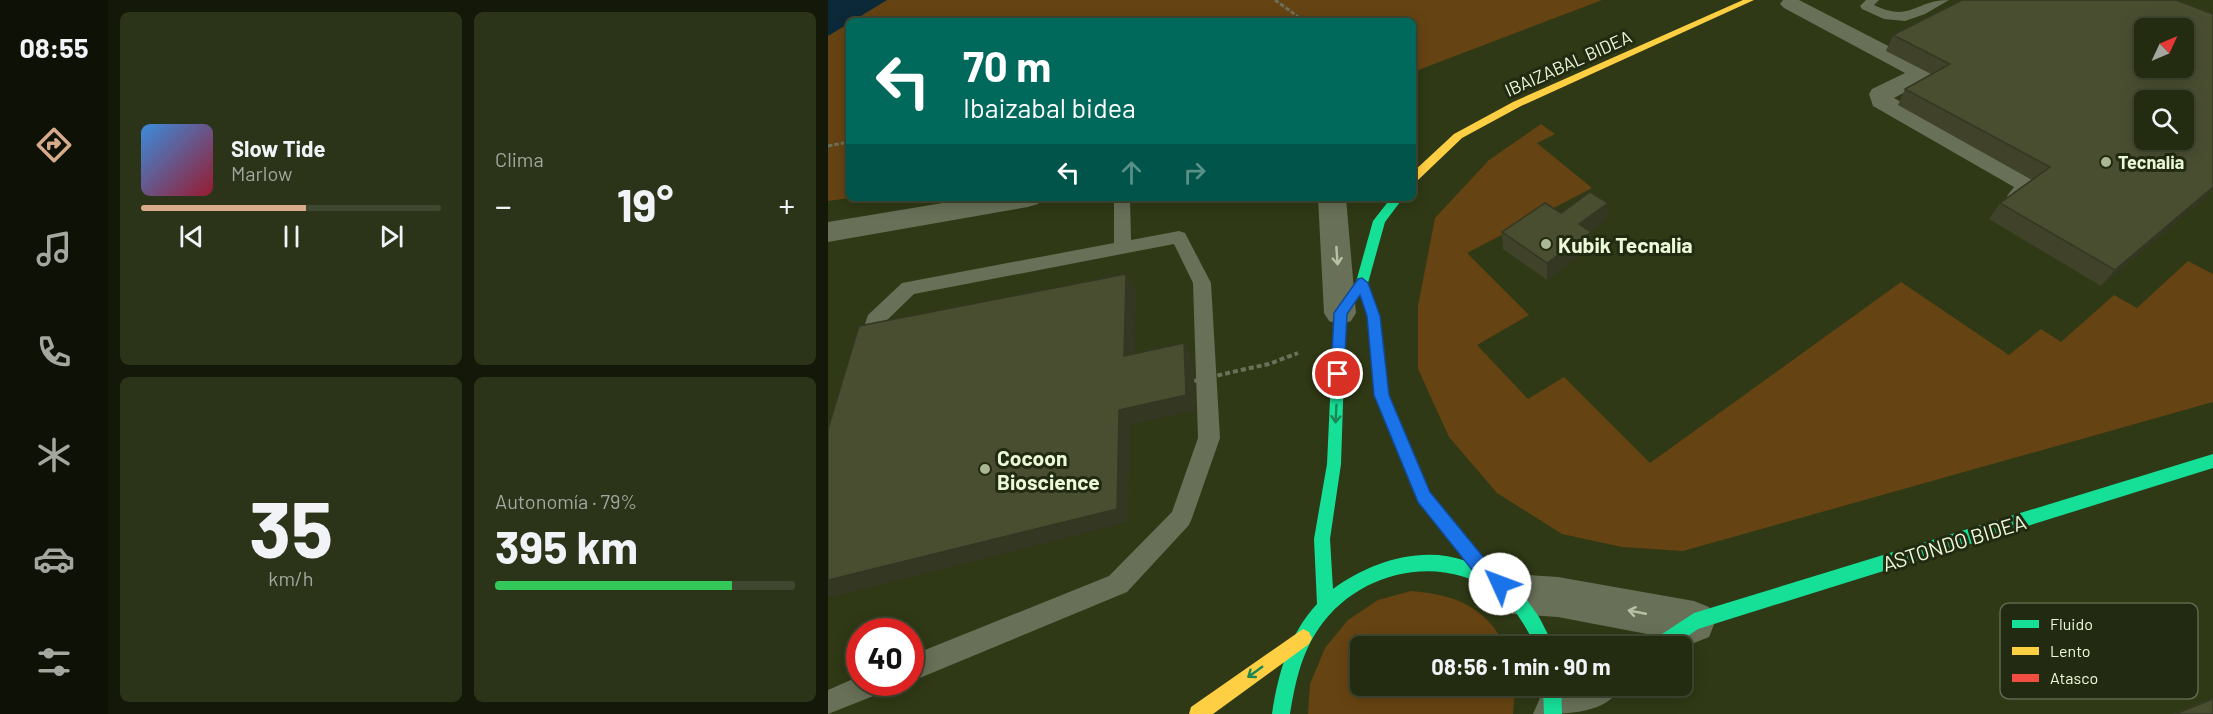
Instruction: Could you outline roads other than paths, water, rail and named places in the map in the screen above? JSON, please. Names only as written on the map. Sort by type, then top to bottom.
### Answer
[{"type":"street","name":"IBAIZABAL BIDEA","points":[[1416,175],[1458,136],[1517,104],[1750,0]]},
{"type":"street","points":[[1791,4],[1923,73],[1881,94],[1882,102],[2034,187],[2021,196]]},
{"type":"street","points":[[828,232],[1010,201]]},
{"type":"street","points":[[1326,606],[1322,539],[1334,464],[1340,313],[1332,201]]},
{"type":"street","points":[[1340,313],[1362,283],[1379,221],[1395,201]]},
{"type":"street","points":[[1362,283],[1373,316],[1382,395],[1424,497],[1538,626],[1542,636]]},
{"type":"street","name":"ASTONDO BIDEA","points":[[1674,636],[1694,622],[2213,461]]},
{"type":"street","points":[[1281,714],[1286,677],[1302,638],[1326,606],[1368,575],[1416,561],[1453,563],[1500,584]]},
{"type":"street","name":"ASTONDO BIDEA","points":[[1500,584],[1694,622]]},
{"type":"street","points":[[1198,714],[1302,638]]},
{"type":"street","points":[[1553,696],[1554,714],[1584,696]]},
{"type":"lane","points":[[1873,0],[1866,6],[1888,18],[1907,18],[1943,0]]},
{"type":"lane","points":[[1122,201],[1123,246]]},
{"type":"lane","points":[[861,365],[875,320],[908,288],[1179,237],[1202,283],[1209,438],[1181,518],[1118,584],[924,663]]},
{"type":"lane","points":[[828,703],[846,695]]},
{"type":"water","points":[[828,0],[887,0],[858,18],[846,18],[846,25],[828,36]]},
{"type":"place","name":"Tecnalia","points":[[2106,162]]},
{"type":"place","name":"Kubik Tecnalia","points":[[1546,244]]},
{"type":"place","name":"Cocoon Bioscience","points":[[985,469]]}]
